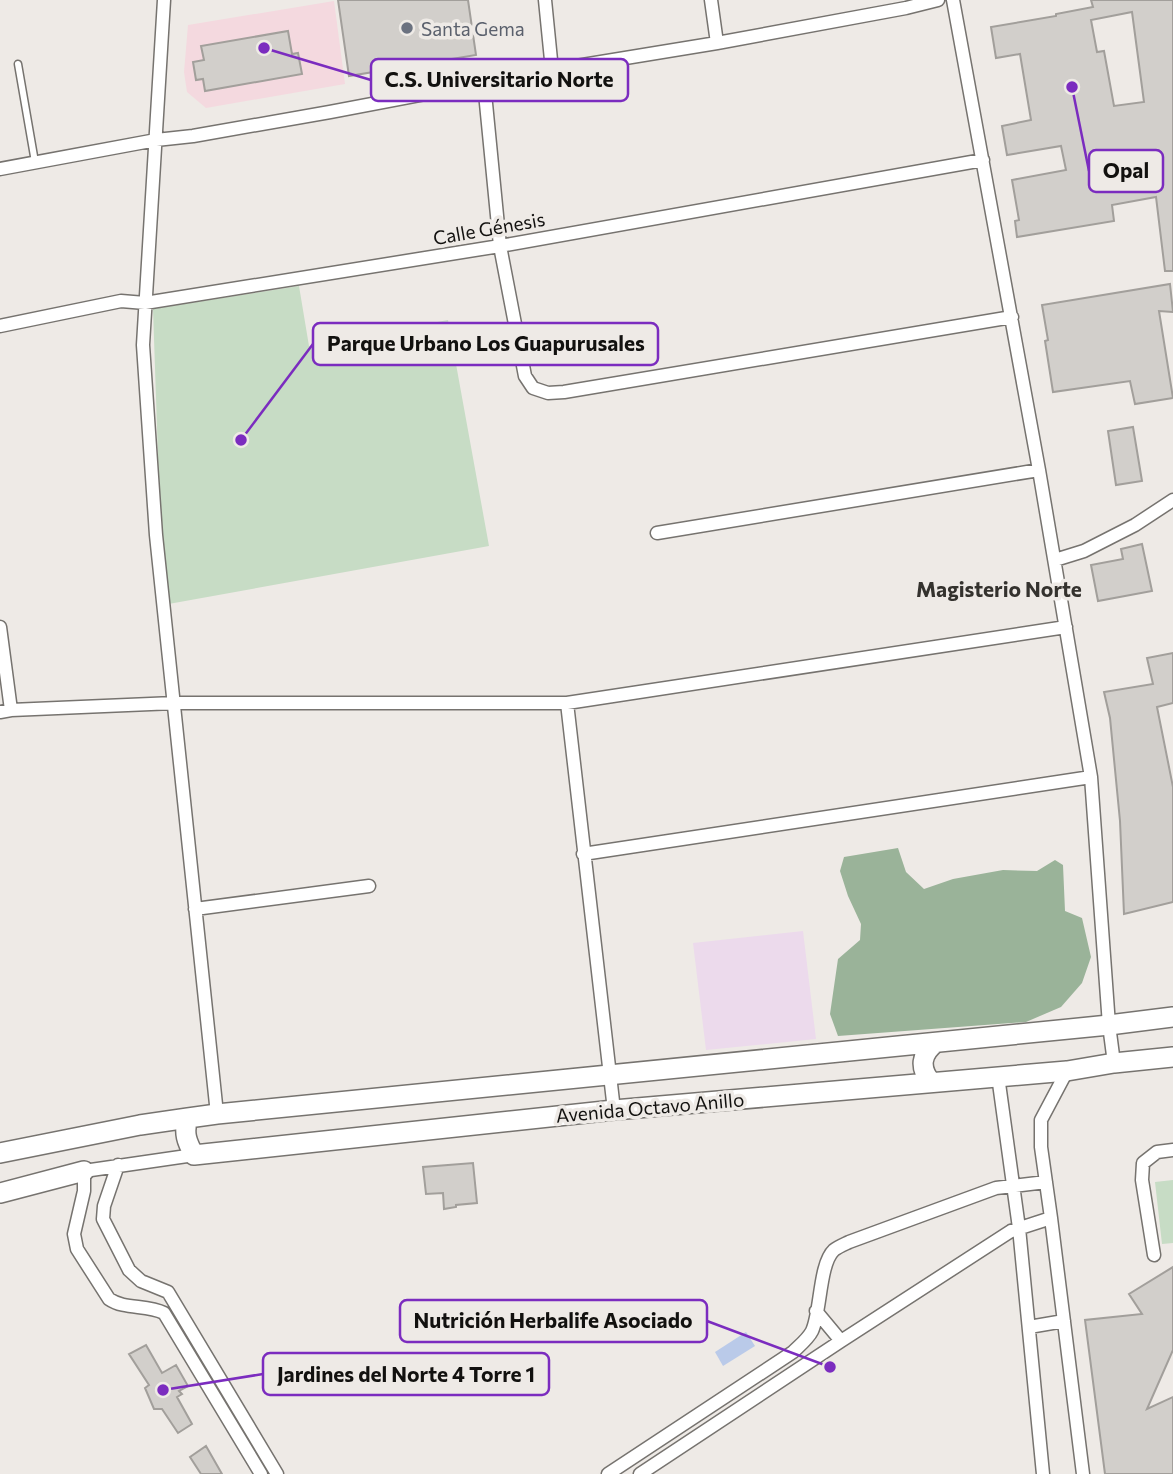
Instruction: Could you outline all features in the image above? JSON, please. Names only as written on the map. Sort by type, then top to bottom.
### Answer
[{"type":"street","points":[[164,0],[143,345],[156,536],[217,1114]]},
{"type":"street","points":[[545,0],[552,70]]},
{"type":"street","points":[[711,0],[717,43]]},
{"type":"street","points":[[0,169],[717,43],[938,0]]},
{"type":"street","points":[[953,0],[1040,470],[1091,777],[1114,1063]]},
{"type":"street","points":[[484,83],[500,246],[525,376],[533,387],[548,393],[564,392],[1012,317]]},
{"type":"street","name":"Calle Génesis","points":[[0,326],[121,301],[145,303],[500,246],[983,160]]},
{"type":"street","points":[[657,533],[1040,470]]},
{"type":"street","points":[[1055,560],[1095,546],[1135,525],[1173,500]]},
{"type":"street","points":[[0,627],[6,711],[174,703],[567,703],[1066,628]]},
{"type":"street","points":[[567,703],[614,1110]]},
{"type":"street","points":[[583,854],[1091,777]]},
{"type":"street","points":[[195,909],[369,886]]},
{"type":"street","name":"Avenida Octavo Anillo","points":[[0,1153],[140,1125],[217,1114],[1173,1017]]},
{"type":"street","points":[[931,1082],[926,1076],[922,1061],[935,1043]]},
{"type":"street","name":"Avenida Octavo Anillo","points":[[194,1155],[614,1110],[1067,1071],[1173,1056]]},
{"type":"street","points":[[1067,1071],[1041,1121],[1041,1147],[1083,1474]]},
{"type":"street","points":[[998,1076],[1019,1228],[1043,1474]]},
{"type":"street","points":[[0,1193],[84,1171],[194,1155],[185,1134],[188,1118]]},
{"type":"street","points":[[1154,1255],[1142,1180],[1143,1164],[1157,1152],[1173,1150]]},
{"type":"street","points":[[118,1166],[104,1206],[103,1219],[129,1270],[141,1281],[168,1292],[277,1474]]},
{"type":"street","points":[[84,1171],[84,1191],[74,1234],[77,1249],[109,1299],[117,1304],[157,1309],[164,1313],[261,1474]]},
{"type":"street","points":[[608,1474],[793,1352],[811,1334],[826,1266],[834,1250],[849,1242],[996,1188],[1046,1182]]},
{"type":"street","points":[[640,1474],[1011,1231],[1051,1218]]},
{"type":"street","points":[[816,1311],[841,1341]]},
{"type":"street","points":[[1029,1327],[1064,1321]]},
{"type":"lane","points":[[18,64],[36,163]]},
{"type":"shaded area","points":[[334,1],[345,84],[206,108],[187,92],[184,72],[188,25]]},
{"type":"shaded area","points":[[803,931],[816,1039],[706,1050],[693,943]]},
{"type":"green space","points":[[299,286],[309,346],[448,320],[489,546],[163,605],[153,309]]},
{"type":"green space","points":[[898,848],[906,872],[924,889],[953,879],[1003,870],[1037,871],[1055,860],[1063,865],[1065,911],[1082,918],[1091,957],[1082,983],[1061,1007],[1026,1022],[838,1036],[830,1014],[838,959],[860,940],[861,924],[840,871],[844,857]]},
{"type":"green space","points":[[1173,1180],[1173,1243],[1162,1244],[1155,1182]]},
{"type":"water","points":[[746,1332],[755,1346],[723,1366],[715,1352]]},
{"type":"building","name":"Santa Gema","points":[[338,0],[468,0],[476,55],[349,76]]},
{"type":"building","points":[[1091,0],[1173,0],[1173,271],[1165,271],[1156,197],[1112,205],[1114,221],[1017,237],[1015,221],[1019,220],[1012,180],[1066,170],[1061,146],[1007,155],[1002,126],[1031,120],[1020,54],[996,58],[991,27],[1093,7]],"holes":[[[1132,12],[1144,102],[1114,106],[1104,51],[1097,52],[1091,20]]]},
{"type":"building","points":[[288,31],[292,54],[298,53],[302,74],[205,91],[203,79],[196,80],[193,62],[204,60],[201,46]]},
{"type":"building","points":[[1170,284],[1173,312],[1159,311],[1173,398],[1135,404],[1130,381],[1053,392],[1042,305]]},
{"type":"building","points":[[1133,427],[1142,481],[1116,485],[1108,431]]},
{"type":"building","points":[[1142,544],[1152,591],[1098,601],[1091,565],[1123,559],[1121,549]]},
{"type":"building","points":[[1173,653],[1173,703],[1157,707],[1173,787],[1173,902],[1124,914],[1120,821],[1110,718],[1104,692],[1153,684],[1147,658]]},
{"type":"building","points":[[473,1163],[477,1203],[444,1209],[443,1193],[426,1194],[423,1167]]},
{"type":"building","points":[[1173,1267],[1173,1350],[1147,1409],[1173,1397],[1173,1474],[1105,1474],[1085,1320],[1142,1314],[1129,1294]]},
{"type":"building","points":[[146,1345],[162,1373],[176,1365],[188,1386],[179,1391],[182,1394],[177,1397],[192,1424],[178,1433],[162,1409],[154,1409],[145,1388],[149,1385],[129,1354]]},
{"type":"building","points":[[206,1446],[222,1474],[201,1474],[190,1457]]},
{"type":"place","name":"Santa Gema","points":[[407,28]]},
{"type":"place","name":"C.S. Universitario Norte","points":[[264,48]]},
{"type":"place","name":"Opal","points":[[1072,87]]},
{"type":"place","name":"Parque Urbano Los Guapurusales","points":[[241,440]]},
{"type":"place","name":"Nutrición Herbalife Asociado","points":[[830,1367]]},
{"type":"place","name":"Jardines del Norte 4 Torre 1","points":[[163,1390]]},
{"type":"district","name":"Magisterio Norte","points":[[999,588]]}]
